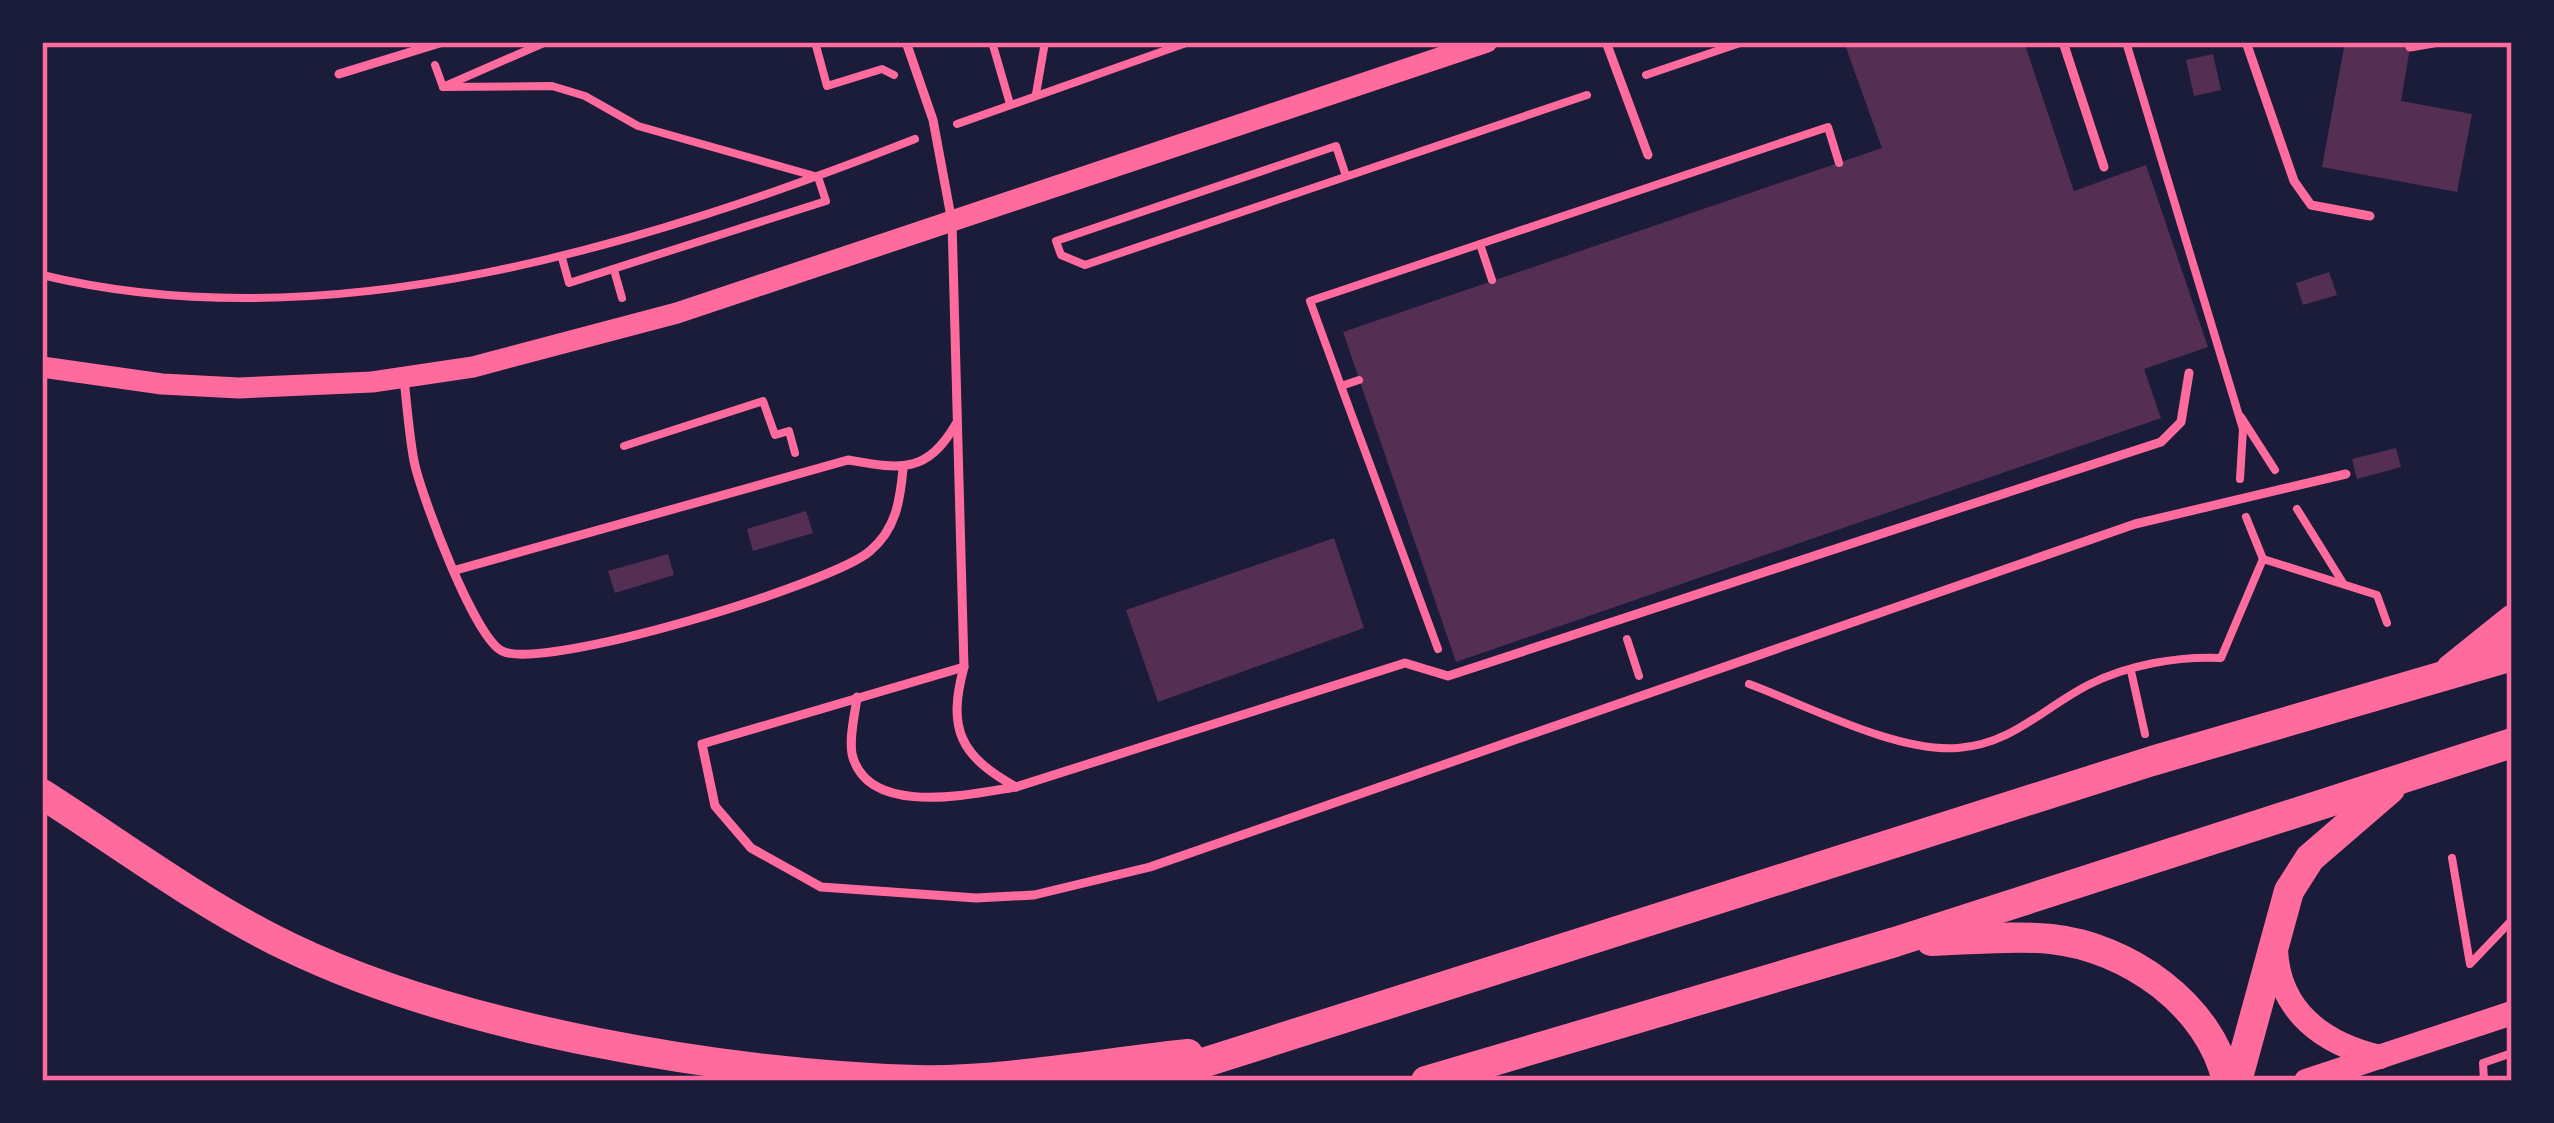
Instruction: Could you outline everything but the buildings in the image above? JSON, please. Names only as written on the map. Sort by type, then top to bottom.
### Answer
[{"type":"highway","points":[[2437,680],[2512,620]]},
{"type":"highway","points":[[1146,1081],[2152,761],[2512,656]]},
{"type":"highway","points":[[1426,1081],[1895,942],[2512,743]]},
{"type":"highway","points":[[2237,1081],[2289,891],[2310,858],[2407,775]]},
{"type":"highway","points":[[42,794],[289,947],[433,1000],[626,1048],[774,1069],[920,1081],[1248,1048]]},
{"type":"highway","points":[[1895,942],[2054,939],[2108,955],[2189,1006],[2208,1029],[2227,1081]]},
{"type":"highway","points":[[1454,1081],[1492,1059]]},
{"type":"main road","points":[[2275,935],[2276,964],[2293,1006],[2343,1048],[2382,1058]]},
{"type":"main road","points":[[2306,1081],[2512,1013]]},
{"type":"street","points":[[42,367],[122,380],[239,388],[404,379],[473,367],[630,327],[1487,42]]},
{"type":"lane","points":[[339,74],[443,42]]},
{"type":"lane","points":[[906,42],[935,132],[952,222],[964,667],[956,697],[963,742],[980,767],[1016,787]]},
{"type":"lane","points":[[1606,42],[1648,155]]},
{"type":"lane","points":[[2063,42],[2104,167]]},
{"type":"lane","points":[[2246,42],[2294,181],[2311,205],[2370,216]]},
{"type":"lane","points":[[2410,47],[2439,42]]},
{"type":"lane","points":[[857,697],[852,754],[863,778],[883,790],[966,795],[1016,787],[1405,663],[1448,676],[2161,442],[2181,422],[2189,373]]},
{"type":"lane","points":[[404,379],[415,466],[484,634],[503,652],[526,657],[566,653],[720,610],[852,565],[873,549],[899,512],[903,469]]},
{"type":"lane","points":[[456,570],[848,460],[903,469],[943,446],[956,423]]},
{"type":"lane","points":[[964,667],[702,744],[715,806],[751,848],[821,887],[976,898],[1034,895],[1150,867],[2135,524],[2346,474]]},
{"type":"path","points":[[443,88],[546,42]]},
{"type":"path","points":[[815,42],[827,86],[882,69],[893,73],[900,90]]},
{"type":"path","points":[[992,42],[1010,104]]},
{"type":"path","points":[[1035,95],[1045,42]]},
{"type":"path","points":[[42,275],[148,294],[255,299],[396,288],[543,256],[562,259],[818,177],[1189,42]]},
{"type":"path","points":[[1646,75],[1743,42]]},
{"type":"path","points":[[1714,671],[1900,740],[1954,749],[2008,738],[2090,684],[2178,656],[2221,658],[2263,559],[2240,501],[2243,429],[2126,42]]},
{"type":"path","points":[[429,46],[443,88]]},
{"type":"path","points":[[443,88],[552,86],[585,96],[638,126],[818,177]]},
{"type":"path","points":[[1346,176],[1336,146],[1056,241],[1061,255],[1085,265],[1588,95]]},
{"type":"path","points":[[911,122],[916,139]]},
{"type":"path","points":[[1448,676],[1310,301],[1828,127],[1840,163]]},
{"type":"path","points":[[562,259],[569,283],[614,270],[826,201],[818,177]]},
{"type":"path","points":[[1480,244],[1492,280]]},
{"type":"path","points":[[1341,386],[1359,380]]},
{"type":"path","points":[[624,446],[763,401],[775,435],[789,431],[800,472]]},
{"type":"path","points":[[2263,559],[2377,595],[2387,623]]},
{"type":"path","points":[[1606,646],[1627,638],[1645,694]]},
{"type":"path","points":[[2131,671],[2152,761]]},
{"type":"path","points":[[2452,858],[2470,964],[2512,920]]},
{"type":"path","points":[[2484,1081],[2483,1063],[2512,1053]]}]
